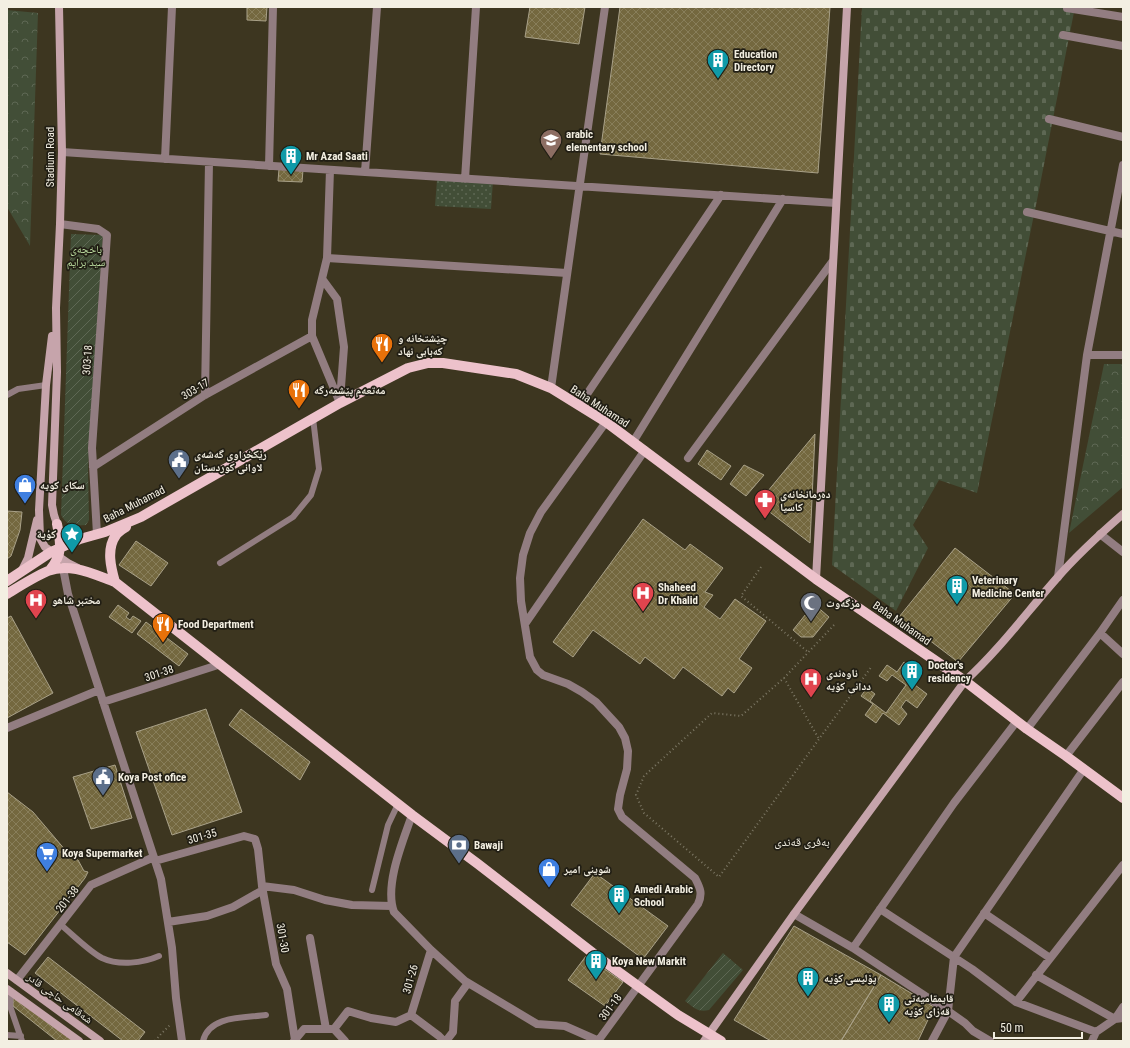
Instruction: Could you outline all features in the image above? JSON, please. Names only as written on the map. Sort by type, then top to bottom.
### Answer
[{"type":"main road","name":"Stadium Road","points":[[56,308],[62,152],[59,7]]},
{"type":"main road","points":[[816,579],[847,7]]},
{"type":"main road","points":[[56,308],[46,385],[39,510],[40,538],[45,547],[57,552],[68,563],[115,582],[412,816],[478,864],[598,957],[640,986],[706,1037],[721,1041]]},
{"type":"main road","points":[[56,308],[57,372],[52,505],[57,524],[62,532],[69,538],[80,539]]},
{"type":"main road","name":"Baha Muhamad","points":[[7,581],[33,564],[80,539],[105,532],[141,516],[340,403],[408,368],[428,363],[466,366],[516,374],[551,388],[606,422],[816,579],[965,681],[1027,729],[1123,798]]},
{"type":"main road","points":[[21,573],[28,558],[39,510]]},
{"type":"main road","points":[[706,1037],[794,914],[965,681],[990,657],[1058,577],[1100,534],[1123,514]]},
{"type":"main road","points":[[115,582],[111,568],[110,551],[116,535],[141,516]]},
{"type":"main road","points":[[50,570],[56,562],[57,524]]},
{"type":"main road","points":[[33,564],[40,565],[42,569],[40,575]]},
{"type":"main road","points":[[7,594],[50,570],[63,568],[87,571]]},
{"type":"main road","name":"شەقامی حاجی قادر","points":[[7,973],[100,1041]]},
{"type":"main road","points":[[9,990],[79,1041]]},
{"type":"street","points":[[165,159],[172,7]]},
{"type":"street","points":[[269,166],[273,7]]},
{"type":"street","points":[[365,172],[377,7]]},
{"type":"street","points":[[464,178],[476,7]]},
{"type":"street","points":[[551,388],[605,7]]},
{"type":"street","points":[[1067,8],[1123,17]]},
{"type":"street","points":[[1063,35],[1123,46]]},
{"type":"street","points":[[1050,119],[1123,137]]},
{"type":"street","points":[[62,152],[836,203]]},
{"type":"street","points":[[205,395],[209,162]]},
{"type":"street","points":[[1058,577],[1087,355],[1123,165]]},
{"type":"street","points":[[330,170],[328,258],[312,320],[312,336],[340,403]]},
{"type":"street","points":[[578,406],[721,195]]},
{"type":"street","points":[[633,442],[783,199]]},
{"type":"street","points":[[1027,212],[1123,234]]},
{"type":"street","name":"303-18","points":[[60,224],[98,229],[107,235],[92,448],[97,534]]},
{"type":"street","points":[[328,258],[567,273]]},
{"type":"street","points":[[688,458],[832,262]]},
{"type":"street","points":[[323,280],[337,299],[344,347],[340,403]]},
{"type":"street","name":"303-17","points":[[93,467],[205,395],[312,336]]},
{"type":"street","points":[[1087,355],[1123,355]]},
{"type":"street","points":[[524,624],[520,578],[523,555],[530,533],[541,512],[606,422]]},
{"type":"street","points":[[524,624],[645,450]]},
{"type":"street","points":[[1100,534],[1123,552]]},
{"type":"street","points":[[63,568],[68,594],[160,879],[172,948],[178,1022],[182,1041]]},
{"type":"street","points":[[1027,729],[1100,634],[1123,600]]},
{"type":"street","name":"301-18","points":[[524,624],[530,657],[537,670],[543,675],[568,684],[596,702],[619,727],[625,738],[628,751],[627,768],[618,809],[622,817],[685,869],[695,878],[701,888],[702,896],[698,904],[640,986],[598,1041]]},
{"type":"street","points":[[1100,634],[1123,654]]},
{"type":"street","name":"301-38","points":[[103,702],[221,664]]},
{"type":"street","points":[[1066,756],[1123,682]]},
{"type":"street","points":[[7,728],[100,690]]},
{"type":"street","points":[[853,948],[954,803],[1017,721]]},
{"type":"street","points":[[932,1041],[948,1011],[954,957],[1084,769]]},
{"type":"street","points":[[412,816],[396,861],[392,879],[392,906],[394,912],[431,950],[468,983],[537,1024],[564,1026],[598,1041]]},
{"type":"street","name":"301-35","points":[[154,859],[244,836],[255,839]]},
{"type":"street","name":"301-30","points":[[255,839],[258,849],[262,888],[276,964],[287,989],[294,1041]]},
{"type":"street","name":"201-38","points":[[17,980],[92,886],[154,859]]},
{"type":"street","points":[[1016,1002],[1123,865]]},
{"type":"street","points":[[168,922],[207,916],[234,907],[262,888],[294,890],[325,900],[352,905],[392,906]]},
{"type":"street","points":[[880,909],[972,969],[1016,1002],[1096,1032]]},
{"type":"street","points":[[984,913],[1050,958]]},
{"type":"street","points":[[794,914],[853,948],[948,1011],[965,1023],[973,1031],[990,1041]]},
{"type":"street","points":[[310,938],[330,1029]]},
{"type":"street","name":"301-26","points":[[411,1015],[431,950]]},
{"type":"street","points":[[1036,975],[1119,1019]]},
{"type":"street","points":[[330,1029],[348,1011],[371,1018],[396,1022],[411,1015],[445,1041],[453,1032],[455,1001],[468,983]]},
{"type":"street","points":[[1092,1041],[1096,1032],[1119,1019],[1123,1007]]},
{"type":"street","points":[[294,1041],[304,1029],[330,1029],[345,1041]]},
{"type":"street","points":[[432,1041],[436,1034]]},
{"type":"lane","points":[[7,395],[18,389],[46,385]]},
{"type":"lane","points":[[220,563],[293,516],[311,494],[319,469],[313,418]]},
{"type":"lane","points":[[372,890],[388,825],[398,804]]},
{"type":"lane","points":[[61,925],[101,957],[110,961],[139,962],[151,960],[159,956]]},
{"type":"lane","points":[[9,990],[10,1006],[22,1039]]},
{"type":"lane","points":[[202,1041],[211,1027],[225,1020],[266,1015]]},
{"type":"lane","points":[[7,1035],[22,1039]]},
{"type":"path","points":[[761,567],[741,596],[808,652]]},
{"type":"path","points":[[834,625],[784,678],[741,716],[712,713],[644,776],[636,794],[644,813],[719,877],[872,666]]},
{"type":"path","points":[[784,678],[819,739]]},
{"type":"path","points":[[155,1041],[171,1025],[178,1022]]},
{"type":"green space","points":[[862,7],[1075,7],[977,493],[939,480],[913,525],[928,548],[896,611],[832,565]]},
{"type":"green space","points":[[7,10],[38,13],[30,246],[7,207]]},
{"type":"green space","points":[[437,180],[493,181],[491,209],[435,206]]},
{"type":"green space","name":"باخچه‌ی سید برایم","points":[[71,234],[103,235],[88,469],[89,520],[86,525],[74,525],[68,523],[61,515]]},
{"type":"green space","points":[[1104,364],[1123,364],[1123,487],[1069,533]]},
{"type":"green space","points":[[723,953],[743,970],[709,1010],[702,1011],[696,1009],[685,1001]]},
{"type":"building","points":[[247,7],[267,7],[266,21],[247,20]]},
{"type":"building","points":[[530,7],[585,7],[579,44],[525,37]]},
{"type":"building","name":"Education Directory","points":[[620,7],[830,7],[818,173],[600,154]]},
{"type":"building","name":"Mr Azad Saati","points":[[279,169],[303,170],[302,182],[278,181]]},
{"type":"building","points":[[815,434],[810,543],[758,503]]},
{"type":"building","points":[[707,450],[731,466],[721,480],[698,464]]},
{"type":"building","points":[[744,465],[764,475],[746,496],[730,484]]},
{"type":"building","points":[[7,511],[22,512],[20,530],[11,556],[7,559]]},
{"type":"building","name":"Shaheed Dr Khalid","points":[[643,519],[685,550],[690,544],[723,568],[705,592],[713,595],[704,607],[720,619],[735,599],[766,621],[739,659],[752,668],[734,693],[728,688],[722,696],[683,667],[674,679],[645,657],[640,664],[593,630],[573,657],[553,642]]},
{"type":"building","points":[[136,541],[168,563],[151,586],[119,565]]},
{"type":"building","name":"Veterinary Medicine Center","points":[[955,548],[1015,594],[958,662],[899,617]]},
{"type":"building","name":"مزگه‌وت","points":[[814,604],[829,617],[813,637],[801,637],[793,630]]},
{"type":"building","points":[[118,605],[129,613],[126,617],[130,620],[133,616],[141,621],[132,633],[109,617]]},
{"type":"building","points":[[11,616],[53,693],[7,718],[7,618]]},
{"type":"building","name":"Food Department","points":[[146,622],[188,654],[179,666],[137,634]]},
{"type":"building","name":"Doctor's residency","points":[[904,662],[918,672],[911,682],[927,694],[917,708],[906,700],[901,707],[907,714],[899,725],[883,713],[876,723],[865,715],[873,704],[861,696],[867,688],[875,694],[870,701],[886,713],[906,685],[892,675],[887,681],[879,676],[887,665],[897,672]]},
{"type":"building","points":[[206,709],[242,812],[172,835],[136,732]]},
{"type":"building","points":[[241,709],[310,762],[300,780],[229,725]]},
{"type":"building","name":"Koya Post ofice","points":[[115,765],[132,818],[91,829],[73,777]]},
{"type":"building","name":"Koya Supermarket","points":[[7,792],[33,812],[72,858],[78,860],[84,871],[88,872],[85,878],[25,955],[7,942]]},
{"type":"building","name":"Amedi Arabic School","points":[[595,873],[668,926],[643,959],[571,905]]},
{"type":"building","name":"پۆلیسی كۆیه‌","points":[[794,926],[881,975],[841,1041],[771,1041],[734,1020]]},
{"type":"building","name":"Koya New Markit","points":[[586,956],[623,982],[605,1006],[568,980]]},
{"type":"building","points":[[48,957],[145,1032],[138,1041],[123,1041],[35,973]]},
{"type":"building","name":"قایمقامیه‌تی قه‌زای كۆیه‌","points":[[881,975],[934,1007],[918,1041],[841,1041]]},
{"type":"building","points":[[13,996],[72,1040],[57,1041],[13,1006]]},
{"type":"place","name":"Education Directory","points":[[718,80]]},
{"type":"place","name":"arabic elementary school","points":[[551,160]]},
{"type":"place","name":"Mr Azad Saati","points":[[291,176]]},
{"type":"place","name":"چێشتخانە و کەبابی نھاد","points":[[382,364]]},
{"type":"place","name":"مەتعەم پێشمەرگە","points":[[299,410]]},
{"type":"place","name":"رێكخراوی گه‌شه‌ی لاوانی كوردستان","points":[[179,480]]},
{"type":"place","name":"سكاى كويه","points":[[25,504]]},
{"type":"place","name":"دەرمانخانەی کاسیا","points":[[765,520]]},
{"type":"place","name":"كؤية","points":[[72,554]]},
{"type":"place","name":"Veterinary Medicine Center","points":[[957,606]]},
{"type":"place","name":"Shaheed Dr Khalid","points":[[643,612]]},
{"type":"place","name":"مختبر شاهو","points":[[36,620]]},
{"type":"place","name":"مزگه‌وت","points":[[811,622]]},
{"type":"place","name":"Food Department","points":[[163,644]]},
{"type":"place","name":"Doctor's residency","points":[[912,690]]},
{"type":"place","name":"ناوەندی ددانی کۆیە","points":[[811,698]]},
{"type":"place","name":"Koya Post ofice","points":[[103,796]]},
{"type":"place","name":"Bawaji","points":[[459,864]]},
{"type":"place","name":"Koya Supermarket","points":[[47,872]]},
{"type":"place","name":"شوينى امير","points":[[549,888]]},
{"type":"place","name":"Amedi Arabic School","points":[[619,914]]},
{"type":"place","name":"Koya New Markit","points":[[596,980]]},
{"type":"place","name":"پۆلیسی كۆیه‌","points":[[808,998]]},
{"type":"place","name":"قایمقامیه‌تی قه‌زای كۆیه‌","points":[[889,1024]]},
{"type":"district","name":"بەفری قەندی","points":[[802,842]]}]
